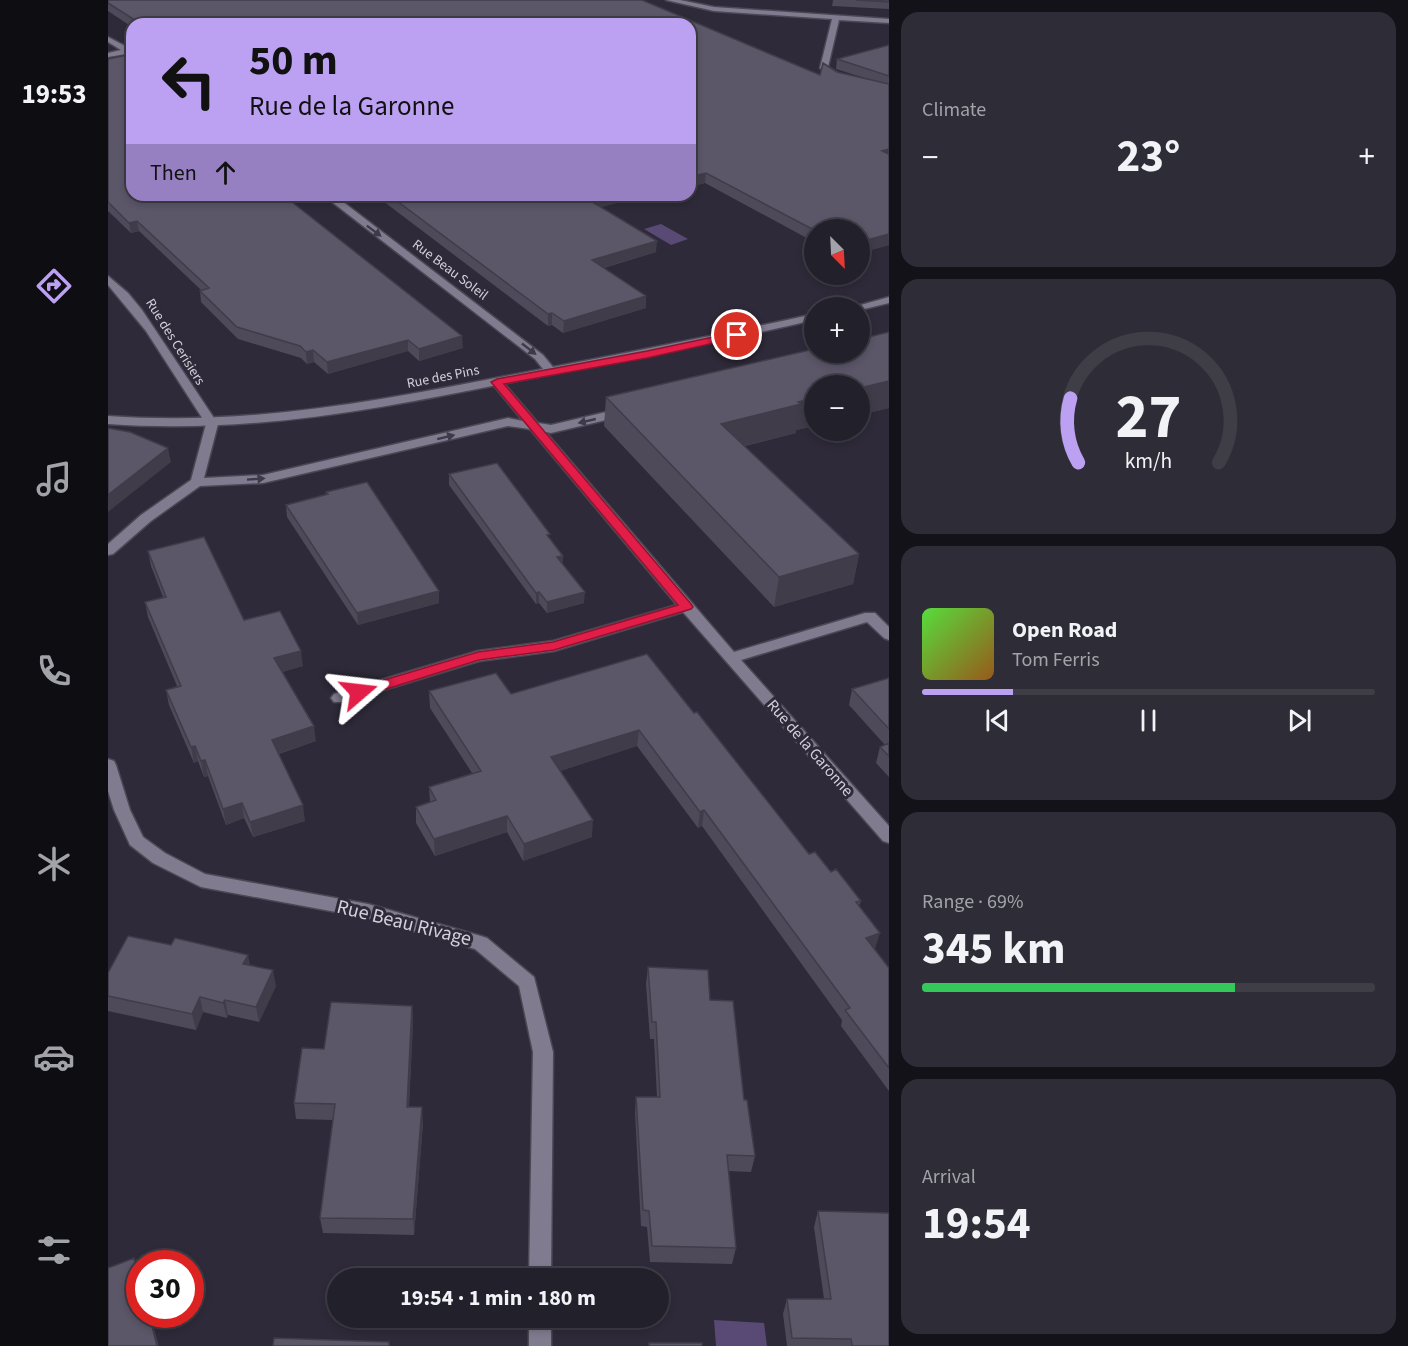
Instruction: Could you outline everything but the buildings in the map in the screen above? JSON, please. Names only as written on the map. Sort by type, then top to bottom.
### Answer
[{"type":"street","points":[[670,0],[714,9],[783,9],[836,17],[889,21]]},
{"type":"street","points":[[836,17],[824,68],[849,80]]},
{"type":"street","points":[[108,39],[126,50]]},
{"type":"street","points":[[108,55],[126,53]]},
{"type":"street","name":"Rue Beau Soleil","points":[[336,201],[539,357],[551,372]]},
{"type":"street","name":"Rue des Cerisiers","points":[[108,279],[129,298],[143,317],[192,399],[212,424]]},
{"type":"street","points":[[870,304],[889,300]]},
{"type":"street","name":"Rue des Pins","points":[[108,420],[212,424],[307,416],[678,348],[804,319]]},
{"type":"street","name":"Rue de la Garonne","points":[[497,382],[686,607],[889,837]]},
{"type":"street","points":[[108,550],[146,518],[197,482],[263,479],[508,422],[551,429],[630,411]]},
{"type":"street","points":[[197,482],[212,424]]},
{"type":"street","points":[[339,698],[478,656],[554,646],[686,607]]},
{"type":"street","points":[[732,658],[870,616],[889,635]]},
{"type":"street","name":"Rue Beau Rivage","points":[[108,765],[122,810],[136,841],[159,858],[201,880],[368,911],[480,943],[527,982],[543,1052],[540,1268]]},
{"type":"street","points":[[540,1328],[540,1346]]},
{"type":"shaded area","points":[[661,224],[688,239],[671,245],[644,229]]},
{"type":"shaded area","points":[[714,1320],[764,1323],[767,1346],[716,1346]]},
{"type":"route","points":[[359,692],[478,656],[554,646],[686,607],[497,382],[737,335]]}]
